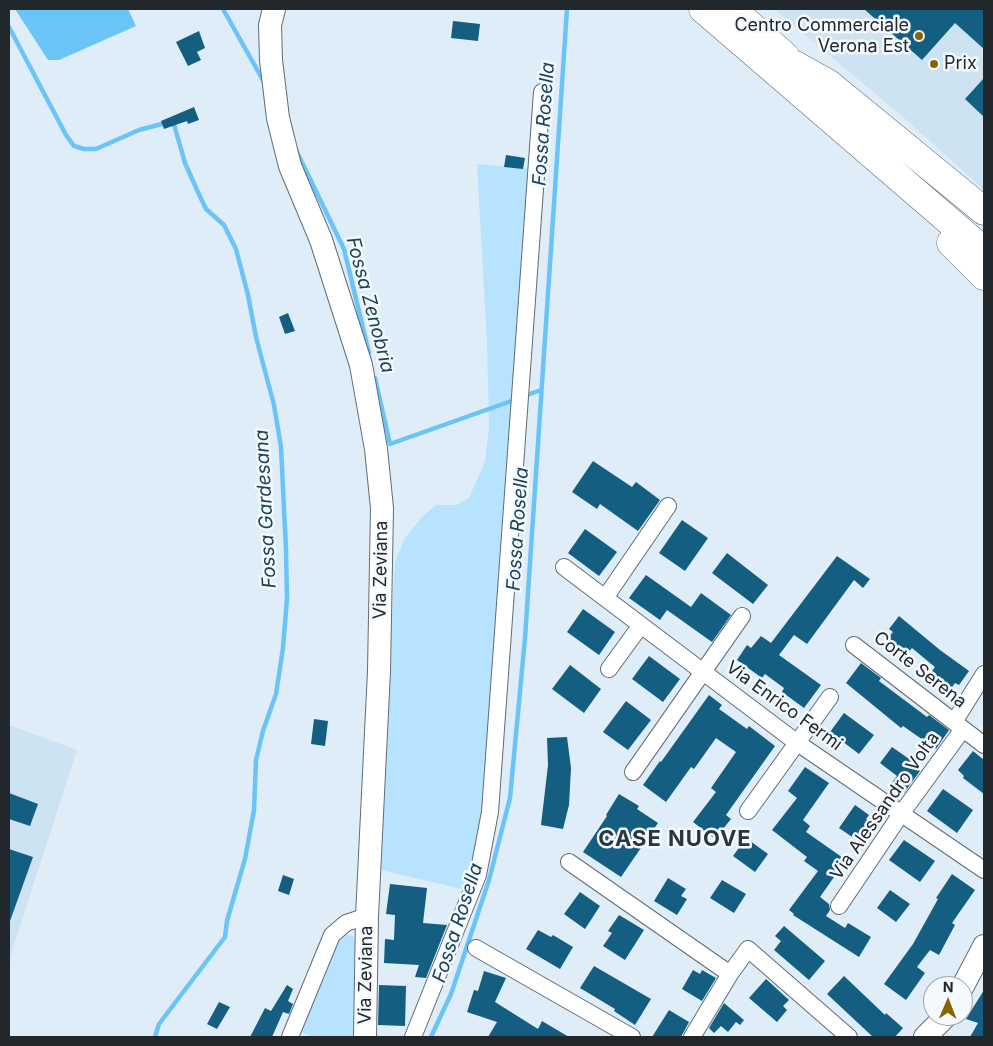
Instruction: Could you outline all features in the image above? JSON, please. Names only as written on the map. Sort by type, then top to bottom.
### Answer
[{"type":"highway","points":[[703,9],[790,73],[984,234]]},
{"type":"highway","points":[[732,9],[895,186],[984,266]]},
{"type":"highway","points":[[790,73],[829,84],[984,212]]},
{"type":"highway","points":[[790,73],[984,251]]},
{"type":"highway","points":[[790,73],[984,276]]},
{"type":"street","name":"Via Zeviana","points":[[274,14],[271,60],[277,110],[290,166],[321,240],[360,365],[376,449],[382,508],[378,671],[367,916],[364,1037]]},
{"type":"street","points":[[413,1037],[478,876],[490,812],[542,92]]},
{"type":"street","points":[[606,598],[668,506]]},
{"type":"street","name":"Via Enrico Fermi","points":[[564,568],[796,742],[984,870]]},
{"type":"street","points":[[633,772],[742,616]]},
{"type":"street","points":[[610,669],[641,625]]},
{"type":"street","name":"Corte Serena","points":[[854,645],[984,746]]},
{"type":"street","name":"Via Alessandro Volta","points":[[840,906],[958,726],[984,674]]},
{"type":"street","points":[[748,811],[830,697]]},
{"type":"street","points":[[569,862],[730,974]]},
{"type":"street","points":[[290,1037],[332,934],[346,923],[367,916]]},
{"type":"street","points":[[968,976],[984,946]]},
{"type":"street","points":[[476,948],[632,1037]]},
{"type":"street","points":[[692,1037],[748,948],[849,1037]]},
{"type":"shaded area","points":[[774,9],[984,9],[984,190],[902,116]]},
{"type":"shaded area","points":[[477,164],[533,169],[484,817],[466,890],[377,869],[395,562],[405,538],[422,517],[436,505],[457,505],[469,498],[485,461],[489,428],[487,341]]},
{"type":"shaded area","points":[[9,725],[77,750],[13,948],[9,966]]},
{"type":"shaded area","points":[[344,935],[351,935],[356,939],[354,1037],[314,1037],[301,1032],[337,941]]},
{"type":"water","points":[[15,9],[128,9],[136,26],[59,60],[48,60]]},
{"type":"building","name":"Centro Commerciale Verona Est","points":[[864,9],[984,9],[984,49],[955,23],[922,60]]},
{"type":"building","points":[[453,21],[480,24],[478,41],[451,38]]},
{"type":"building","points":[[199,31],[205,48],[197,52],[201,60],[188,66],[176,42]]},
{"type":"building","points":[[984,78],[984,117],[965,99]]},
{"type":"building","points":[[194,107],[199,120],[188,124],[187,121],[164,129],[161,121]]},
{"type":"building","points":[[506,155],[525,158],[523,169],[504,167]]},
{"type":"building","points":[[288,313],[295,331],[285,334],[279,317]]},
{"type":"building","points":[[593,461],[632,487],[636,482],[660,500],[638,531],[600,504],[597,509],[572,492]]},
{"type":"building","points":[[682,520],[708,538],[685,571],[659,553]]},
{"type":"building","points":[[585,529],[617,552],[599,576],[568,553]]},
{"type":"building","points":[[727,553],[768,585],[753,604],[712,573]]},
{"type":"building","points":[[837,556],[870,579],[863,588],[854,580],[807,644],[794,635],[779,655],[821,685],[804,708],[782,692],[784,688],[765,674],[762,678],[737,660],[747,645],[751,648],[761,636],[771,643]]},
{"type":"building","points":[[646,575],[691,607],[701,593],[731,615],[712,642],[667,610],[660,620],[629,598]]},
{"type":"building","points":[[583,609],[615,632],[599,655],[567,632]]},
{"type":"building","points":[[899,616],[969,671],[959,685],[955,683],[950,690],[929,675],[935,667],[912,648],[906,655],[887,639],[893,632],[889,629]]},
{"type":"building","points":[[649,656],[680,679],[663,702],[632,679]]},
{"type":"building","points":[[861,663],[881,678],[879,681],[927,717],[929,715],[949,730],[936,749],[903,726],[901,728],[846,683]]},
{"type":"building","points":[[570,665],[601,689],[584,713],[552,689]]},
{"type":"building","points":[[709,695],[722,705],[719,709],[747,729],[749,726],[775,746],[726,815],[731,819],[715,839],[693,822],[716,792],[711,788],[736,752],[716,738],[694,769],[691,767],[666,802],[643,785]]},
{"type":"building","points":[[626,701],[651,720],[628,750],[603,732]]},
{"type":"building","points":[[844,713],[874,735],[859,754],[830,732]]},
{"type":"building","points":[[314,719],[328,721],[325,746],[311,744]]},
{"type":"building","points":[[567,737],[571,768],[569,805],[563,829],[541,825],[548,765],[547,738]]},
{"type":"building","points":[[892,747],[912,761],[910,763],[920,771],[904,793],[891,784],[897,776],[880,763]]},
{"type":"building","points":[[973,751],[984,760],[984,794],[963,778],[964,776],[958,770]]},
{"type":"building","points":[[805,767],[829,783],[803,820],[810,826],[806,832],[846,860],[820,897],[829,904],[830,910],[826,916],[845,928],[848,923],[871,937],[859,957],[793,915],[789,910],[818,871],[804,861],[807,857],[772,830],[797,798],[788,791]]},
{"type":"building","points":[[943,789],[973,810],[957,833],[927,811]]},
{"type":"building","points":[[9,793],[38,804],[30,826],[9,819]]},
{"type":"building","points":[[619,794],[639,806],[637,809],[658,823],[621,877],[583,852]]},
{"type":"building","points":[[855,805],[869,815],[866,819],[877,827],[864,845],[839,828]]},
{"type":"building","points":[[746,838],[768,854],[755,872],[733,856]]},
{"type":"building","points":[[904,840],[935,861],[920,882],[889,860]]},
{"type":"building","points":[[9,849],[33,857],[10,921],[9,921]]},
{"type":"building","points":[[952,874],[975,890],[952,923],[955,925],[939,955],[930,950],[917,967],[925,973],[906,1000],[884,984],[913,944],[938,899],[936,898]]},
{"type":"building","points":[[283,875],[294,879],[289,895],[278,891]]},
{"type":"building","points":[[668,878],[686,889],[681,896],[687,899],[677,915],[654,901]]},
{"type":"building","points":[[722,880],[746,894],[734,913],[710,898]]},
{"type":"building","points":[[390,884],[427,888],[423,923],[447,925],[426,978],[415,977],[419,965],[384,963],[385,939],[394,940],[395,915],[386,914]]},
{"type":"building","points":[[890,890],[910,904],[896,922],[877,908]]},
{"type":"building","points":[[580,892],[600,906],[585,929],[564,914]]},
{"type":"building","points":[[619,915],[644,930],[625,960],[603,946],[612,933],[608,931]]},
{"type":"building","points":[[784,926],[825,961],[809,980],[774,950],[781,941],[775,936]]},
{"type":"building","points":[[538,930],[551,937],[553,935],[573,947],[560,969],[526,949]]},
{"type":"building","points":[[594,966],[651,999],[635,1025],[614,1011],[615,1009],[580,988]]},
{"type":"building","points":[[693,970],[700,974],[702,970],[716,978],[702,1001],[682,989]]},
{"type":"building","points":[[484,971],[506,978],[495,1002],[538,1029],[542,1021],[569,1037],[488,1037],[497,1022],[467,1012],[474,990],[478,991]]},
{"type":"building","points":[[844,976],[885,1015],[886,1013],[903,1028],[895,1037],[873,1037],[827,994]]},
{"type":"building","points":[[766,979],[789,1000],[783,1006],[787,1010],[777,1022],[749,998]]},
{"type":"building","points":[[287,985],[293,989],[288,1001],[293,1004],[289,1014],[283,1012],[272,1037],[250,1037],[265,1008],[271,1011]]},
{"type":"building","points":[[379,985],[406,986],[405,1026],[378,1025]]},
{"type":"building","points":[[984,990],[984,1037],[970,1037],[978,1023],[973,1021],[973,1008]]},
{"type":"building","points":[[219,1002],[230,1007],[217,1029],[207,1024]]},
{"type":"building","points":[[724,1003],[744,1020],[740,1025],[736,1022],[728,1032],[721,1026],[714,1033],[709,1028]]},
{"type":"building","points":[[669,1010],[689,1022],[681,1037],[652,1037]]},
{"type":"waterway","name":"Fossa Zenobria","points":[[223,9],[264,82]]},
{"type":"waterway","name":"Fossa Rosella","points":[[431,1037],[451,994],[489,880],[510,798],[525,638],[567,9]]},
{"type":"waterway","name":"Fossa Gardesana","points":[[9,27],[66,135],[74,146],[84,149],[96,149],[139,130],[173,121],[185,163],[206,209],[224,225],[236,249],[274,405],[281,447],[287,598],[283,648],[276,694],[263,731],[256,760],[254,810],[245,859],[227,921],[225,937],[159,1024],[155,1037]]},
{"type":"waterway","name":"Fossa Zenobria","points":[[296,150],[344,249],[369,353]]},
{"type":"waterway","name":"Fossa Zenobria","points":[[375,378],[390,444],[517,399]]},
{"type":"waterway","name":"Fossa Zenobria","points":[[524,396],[541,390]]},
{"type":"place","name":"Centro Commerciale Verona Est","points":[[919,36]]},
{"type":"place","name":"Prix","points":[[934,64]]},
{"type":"district","name":"CASE NUOVE","points":[[675,839]]}]
